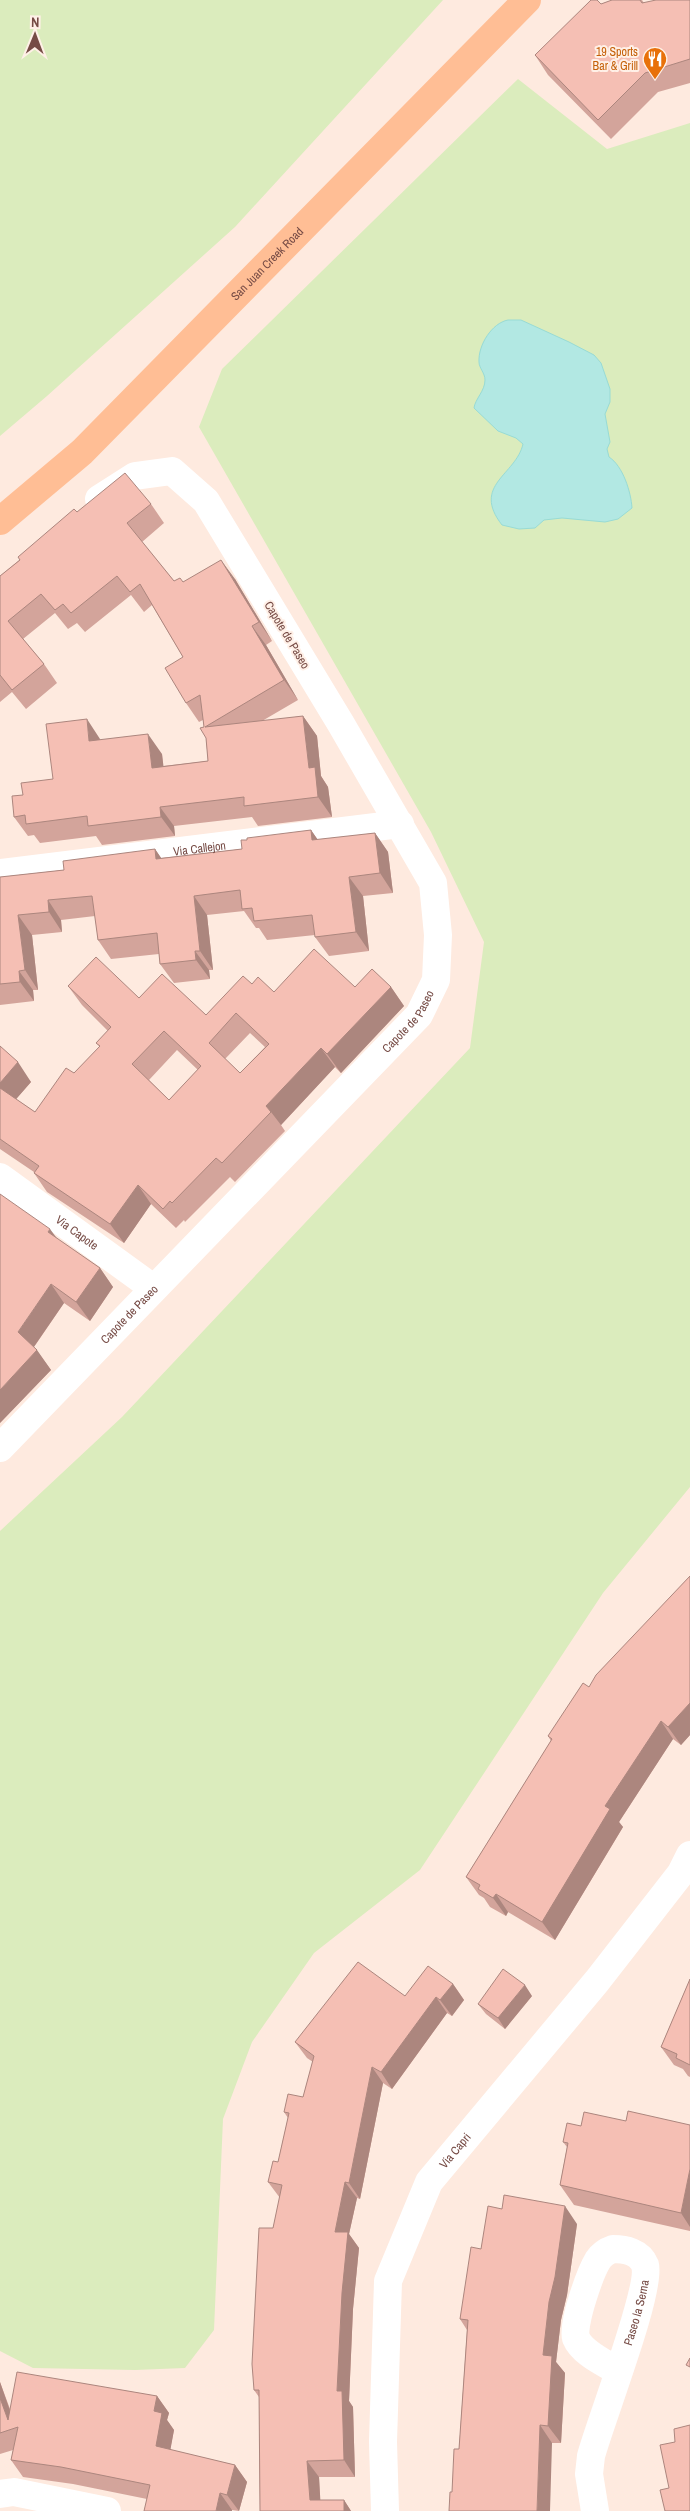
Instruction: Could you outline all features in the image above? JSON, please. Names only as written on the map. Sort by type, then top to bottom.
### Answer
[{"type":"main road","name":"San Juan Creek Road","points":[[0,521],[82,452],[527,0]]},
{"type":"street","name":"Capote de Paseo","points":[[0,1448],[419,1015],[436,980],[436,918],[433,883],[400,824],[206,501],[172,471],[135,476],[106,493],[84,512]]},
{"type":"street","name":"Via Callejon","points":[[0,873],[400,824]]},
{"type":"street","name":"Via Capote","points":[[0,1177],[153,1288]]},
{"type":"street","name":"Via Capri","points":[[385,2511],[383,2442],[388,2281],[429,2182],[597,1981],[680,1873],[690,1855]]},
{"type":"street","points":[[594,2511],[589,2474],[591,2456],[618,2371]]},
{"type":"street","points":[[0,2494],[14,2492],[107,2511]]},
{"type":"green space","points":[[0,0],[443,0],[235,227],[0,436]]},
{"type":"green space","points":[[518,79],[607,149],[690,123],[690,1487],[603,1593],[420,1870],[314,1953],[252,2042],[223,2119],[214,2330],[185,2368],[135,2370],[33,2368],[0,2351],[0,1531],[122,1417],[470,1048],[484,942],[431,832],[199,427],[222,369]]},
{"type":"water","points":[[508,320],[521,320],[569,342],[594,355],[601,363],[610,389],[610,402],[605,414],[610,442],[607,449],[609,457],[614,461],[625,480],[632,508],[618,519],[605,522],[562,518],[544,520],[535,528],[519,529],[502,525],[494,511],[491,500],[493,490],[519,455],[523,444],[516,438],[498,431],[474,408],[485,384],[485,377],[479,362],[481,349],[492,330],[497,325]]},
{"type":"building","points":[[591,0],[597,0],[601,4],[612,0],[640,0],[642,3],[656,0],[690,0],[690,59],[645,73],[598,120],[535,55]]},
{"type":"building","points":[[125,473],[151,504],[127,523],[174,581],[180,578],[183,582],[221,560],[259,622],[252,626],[284,680],[205,727],[303,716],[309,768],[315,767],[318,797],[244,806],[244,797],[160,807],[161,817],[88,826],[87,816],[26,824],[25,815],[14,817],[12,796],[23,795],[21,783],[53,779],[46,724],[87,719],[89,741],[148,734],[152,768],[208,761],[206,738],[200,728],[204,727],[200,695],[186,703],[165,668],[183,657],[140,584],[130,592],[117,576],[71,613],[63,604],[55,610],[41,594],[8,621],[44,664],[12,690],[0,675],[0,576],[20,560],[18,557],[74,509],[77,512]]},
{"type":"building","points":[[311,830],[312,840],[375,833],[380,873],[349,877],[356,932],[315,937],[312,915],[254,921],[252,908],[242,909],[240,890],[194,896],[200,951],[195,951],[196,960],[160,964],[157,933],[98,940],[92,896],[48,900],[49,912],[18,915],[25,970],[19,971],[20,982],[0,984],[0,877],[64,870],[63,861],[155,849],[156,859],[242,849],[241,840],[247,840],[247,838]]},
{"type":"building","points":[[314,949],[355,987],[372,969],[391,987],[327,1054],[321,1048],[266,1106],[271,1112],[222,1163],[216,1158],[172,1203],[170,1201],[163,1209],[138,1185],[110,1224],[34,1173],[39,1166],[0,1139],[0,1088],[35,1112],[66,1068],[74,1073],[100,1046],[96,1043],[111,1027],[68,986],[96,957],[139,998],[162,974],[206,1015],[243,976],[252,984],[258,977],[274,992]],"holes":[[[236,1013],[269,1044],[240,1073],[209,1043]],[[164,1031],[201,1066],[169,1100],[132,1064]]]},
{"type":"building","points":[[0,1046],[18,1062],[0,1083]]},
{"type":"building","points":[[0,1194],[50,1229],[48,1232],[100,1268],[76,1302],[51,1284],[18,1332],[37,1350],[0,1390]]},
{"type":"building","points":[[690,1576],[690,1703],[668,1727],[661,1721],[605,1806],[610,1809],[542,1922],[496,1894],[493,1898],[478,1889],[480,1885],[466,1877],[552,1739],[548,1736],[583,1683],[589,1687],[596,1675]]},
{"type":"building","points":[[358,1962],[405,1996],[428,1966],[453,1984],[440,2000],[436,1997],[381,2072],[372,2067],[349,2183],[345,2182],[335,2232],[348,2232],[342,2293],[337,2391],[342,2391],[344,2460],[307,2461],[310,2500],[344,2500],[344,2511],[260,2511],[259,2390],[254,2390],[252,2364],[259,2228],[273,2228],[282,2185],[268,2182],[273,2161],[278,2162],[289,2113],[284,2112],[288,2094],[303,2097],[314,2056],[295,2042]]},
{"type":"building","points":[[503,1969],[525,1985],[498,2018],[478,2004]]},
{"type":"building","points":[[690,1979],[690,2065],[676,2058],[677,2054],[661,2047]]},
{"type":"building","points":[[628,2111],[690,2125],[690,2169],[681,2213],[560,2185],[568,2143],[563,2142],[567,2123],[581,2126],[584,2112],[626,2121]]},
{"type":"building","points":[[504,2195],[565,2206],[555,2277],[549,2302],[543,2355],[552,2356],[548,2426],[540,2425],[537,2511],[449,2511],[454,2449],[459,2449],[468,2320],[460,2319],[471,2247],[481,2249],[488,2206],[502,2209]]},
{"type":"building","points":[[690,2358],[690,2367],[686,2365]]},
{"type":"building","points":[[17,2372],[157,2396],[154,2411],[162,2413],[156,2446],[235,2465],[227,2495],[220,2493],[216,2511],[144,2511],[150,2485],[61,2467],[11,2460],[18,2427],[0,2433],[0,2398],[8,2420]]},
{"type":"building","points":[[690,2425],[690,2511],[665,2511],[660,2490],[669,2488],[660,2445],[675,2442],[674,2429]]},
{"type":"place","name":"19 Sports Bar & Grill","points":[[655,80]]}]
